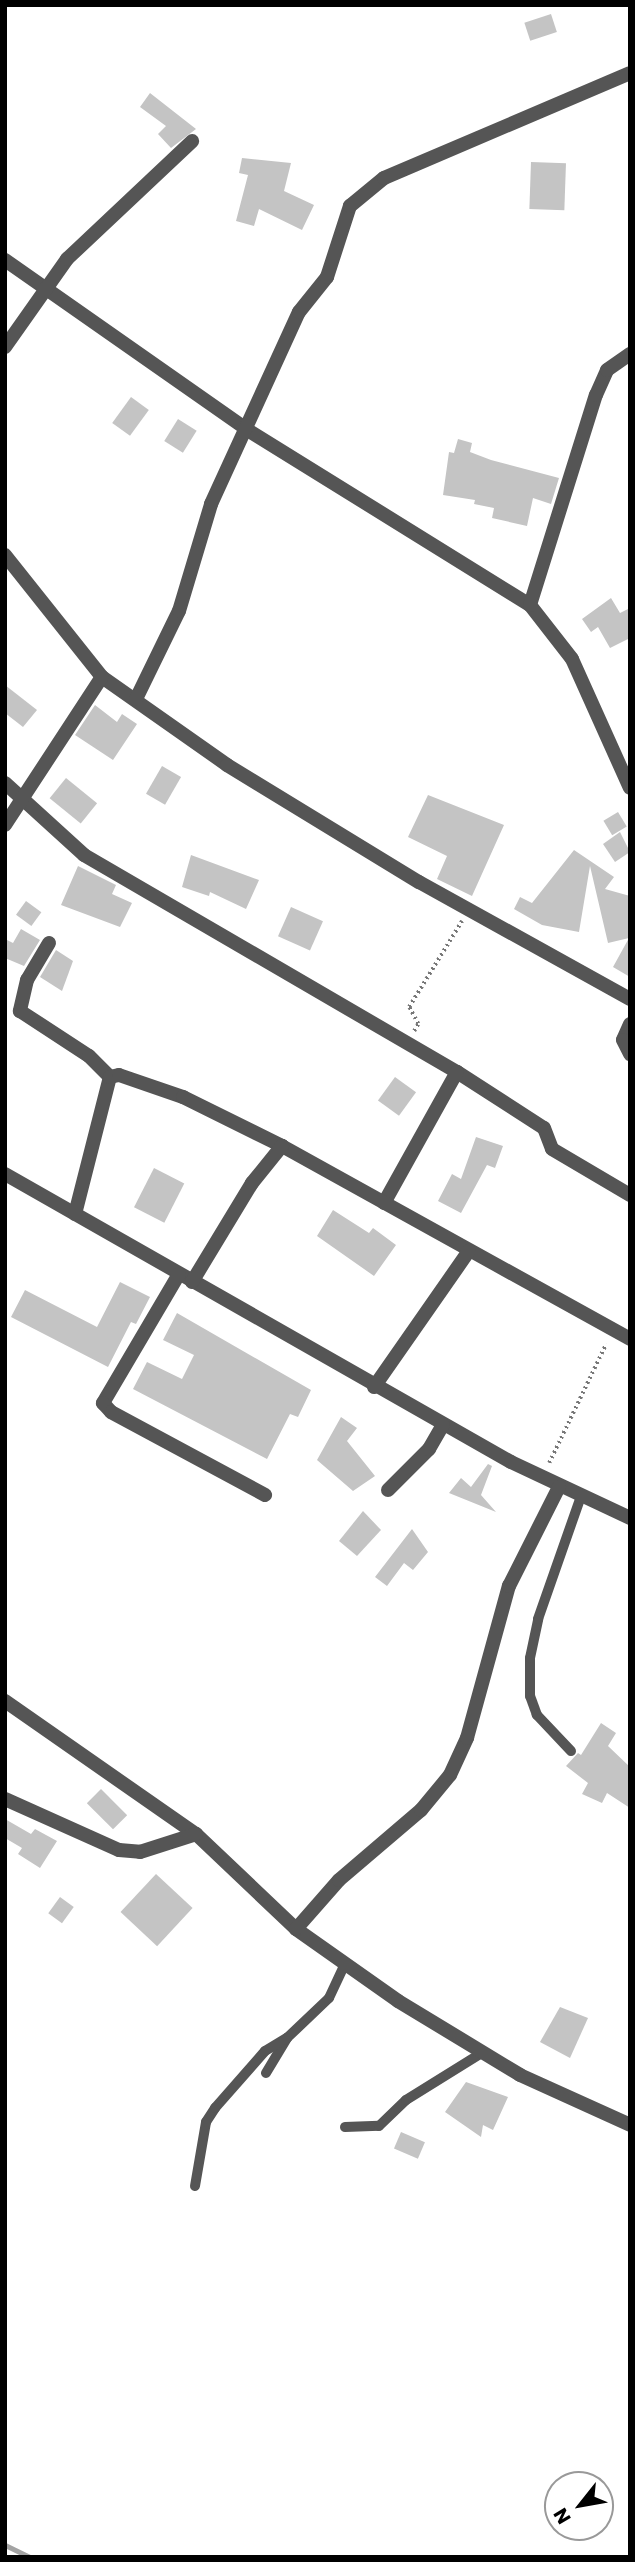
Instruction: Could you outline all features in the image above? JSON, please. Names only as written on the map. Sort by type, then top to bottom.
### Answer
[{"type":"street","points":[[136,699],[179,611],[211,504],[299,312],[327,276],[350,206],[383,178],[630,73]]},
{"type":"street","points":[[5,347],[67,259],[192,141]]},
{"type":"street","points":[[5,260],[246,429],[530,605],[572,659],[630,788]]},
{"type":"street","points":[[530,605],[596,395],[607,370],[630,354]]},
{"type":"street","points":[[5,555],[102,677],[227,765],[469,909],[630,999]]},
{"type":"street","points":[[5,825],[24,801],[74,715],[91,699],[102,677]]},
{"type":"street","points":[[5,783],[84,855],[457,1072],[544,1128],[552,1149],[630,1195]]},
{"type":"street","points":[[48,943],[27,980],[20,1011],[89,1056],[110,1077]]},
{"type":"street","points":[[630,1024],[623,1040],[630,1054]]},
{"type":"street","points":[[384,1203],[457,1072]]},
{"type":"street","points":[[110,1077],[119,1075],[183,1097],[282,1146],[630,1339]]},
{"type":"street","points":[[75,1214],[110,1077]]},
{"type":"street","points":[[192,1282],[252,1183],[282,1146]]},
{"type":"street","points":[[5,1174],[443,1425],[559,1487],[630,1518]]},
{"type":"street","points":[[374,1387],[469,1251]]},
{"type":"street","points":[[179,1274],[103,1403],[111,1412],[265,1495]]},
{"type":"street","points":[[388,1490],[429,1449],[443,1425]]},
{"type":"street","points":[[296,1929],[339,1881],[421,1810],[450,1775],[467,1738],[509,1586],[559,1487]]},
{"type":"street","points":[[5,1701],[196,1834],[296,1929],[345,1963],[520,2075],[630,2125]]},
{"type":"street","points":[[5,1799],[119,1850],[140,1852],[196,1834]]},
{"type":"lane","points":[[571,1751],[537,1715],[530,1696],[530,1658],[538,1619],[581,1496]]},
{"type":"lane","points":[[195,2186],[206,2122],[215,2108],[265,2051],[287,2038],[329,1998],[345,1963]]},
{"type":"lane","points":[[266,2073],[287,2038]]},
{"type":"lane","points":[[345,2127],[379,2126],[407,2100],[482,2052]]},
{"type":"path","points":[[408,1042],[418,1024],[408,1007],[469,909]]},
{"type":"path","points":[[542,1478],[613,1331]]},
{"type":"building","points":[[551,14],[557,32],[530,41],[524,23]]},
{"type":"building","points":[[150,93],[196,129],[171,148],[158,134],[166,126],[140,107]]},
{"type":"building","points":[[242,158],[291,163],[284,191],[314,205],[302,230],[259,209],[254,226],[236,221],[248,175],[239,173]]},
{"type":"building","points":[[531,162],[566,163],[564,210],[529,209]]},
{"type":"building","points":[[131,397],[149,410],[130,436],[112,423]]},
{"type":"building","points":[[178,419],[197,431],[183,453],[164,441]]},
{"type":"building","points":[[458,439],[472,443],[470,452],[559,478],[551,504],[533,498],[527,526],[492,518],[494,508],[474,504],[475,500],[443,495],[449,452],[454,453]]},
{"type":"building","points":[[611,598],[620,613],[630,608],[630,638],[610,648],[598,627],[591,632],[582,619]]},
{"type":"building","points":[[5,685],[37,710],[23,727],[5,713]]},
{"type":"building","points":[[95,705],[117,722],[122,714],[137,724],[113,760],[75,735]]},
{"type":"building","points":[[162,766],[181,777],[165,805],[146,794]]},
{"type":"building","points":[[66,778],[97,803],[81,823],[50,798]]},
{"type":"building","points":[[428,795],[504,825],[472,896],[437,879],[447,856],[408,837]]},
{"type":"building","points":[[618,812],[627,827],[612,835],[603,821]]},
{"type":"building","points":[[620,832],[630,852],[615,862],[603,844]]},
{"type":"building","points":[[574,850],[614,877],[605,889],[630,896],[630,977],[613,967],[629,938],[608,943],[590,866],[579,932],[542,925],[514,909],[520,897],[532,903]]},
{"type":"building","points":[[191,855],[259,880],[246,909],[210,892],[209,896],[182,887]]},
{"type":"building","points":[[78,866],[116,885],[112,894],[132,903],[120,927],[61,905]]},
{"type":"building","points":[[26,901],[41,912],[31,926],[16,915]]},
{"type":"building","points":[[291,907],[323,921],[310,950],[278,936]]},
{"type":"building","points":[[21,929],[40,940],[24,966],[5,958],[5,939],[13,943]]},
{"type":"building","points":[[56,950],[73,961],[62,991],[40,977]]},
{"type":"building","points":[[395,1077],[416,1092],[399,1116],[378,1100]]},
{"type":"building","points":[[476,1137],[503,1146],[495,1168],[487,1165],[461,1213],[438,1201],[452,1174],[461,1179]]},
{"type":"building","points":[[154,1168],[184,1183],[164,1223],[134,1207]]},
{"type":"building","points":[[333,1210],[369,1233],[373,1228],[396,1245],[374,1276],[317,1236]]},
{"type":"building","points":[[120,1282],[150,1297],[136,1324],[131,1322],[108,1367],[11,1317],[25,1290],[97,1327]]},
{"type":"building","points":[[177,1313],[311,1390],[298,1417],[290,1414],[267,1459],[133,1389],[147,1362],[182,1379],[194,1355],[163,1340]]},
{"type":"building","points":[[341,1417],[357,1428],[347,1441],[375,1476],[353,1491],[317,1460]]},
{"type":"building","points":[[488,1464],[492,1466],[481,1495],[496,1512],[449,1493],[461,1478],[471,1487]]},
{"type":"building","points":[[363,1511],[381,1530],[357,1556],[339,1541]]},
{"type":"building","points":[[412,1529],[428,1552],[413,1570],[404,1563],[387,1586],[375,1577]]},
{"type":"building","points":[[601,1723],[616,1733],[608,1746],[630,1767],[630,1808],[607,1793],[602,1803],[582,1794],[588,1783],[566,1766],[578,1753],[581,1755]]},
{"type":"building","points":[[101,1789],[127,1815],[113,1829],[87,1803]]},
{"type":"building","points":[[5,1819],[31,1834],[35,1829],[57,1841],[40,1868],[18,1854],[22,1848],[5,1838]]},
{"type":"building","points":[[156,1874],[193,1908],[157,1946],[121,1912]]},
{"type":"building","points":[[60,1897],[74,1907],[62,1923],[48,1913]]},
{"type":"building","points":[[560,2007],[588,2018],[570,2058],[540,2042]]},
{"type":"building","points":[[466,2082],[508,2097],[493,2130],[483,2125],[481,2137],[445,2112]]},
{"type":"building","points":[[401,2132],[425,2142],[418,2159],[394,2149]]},
{"type":"waterway","points":[[5,2545],[30,2557]]}]
